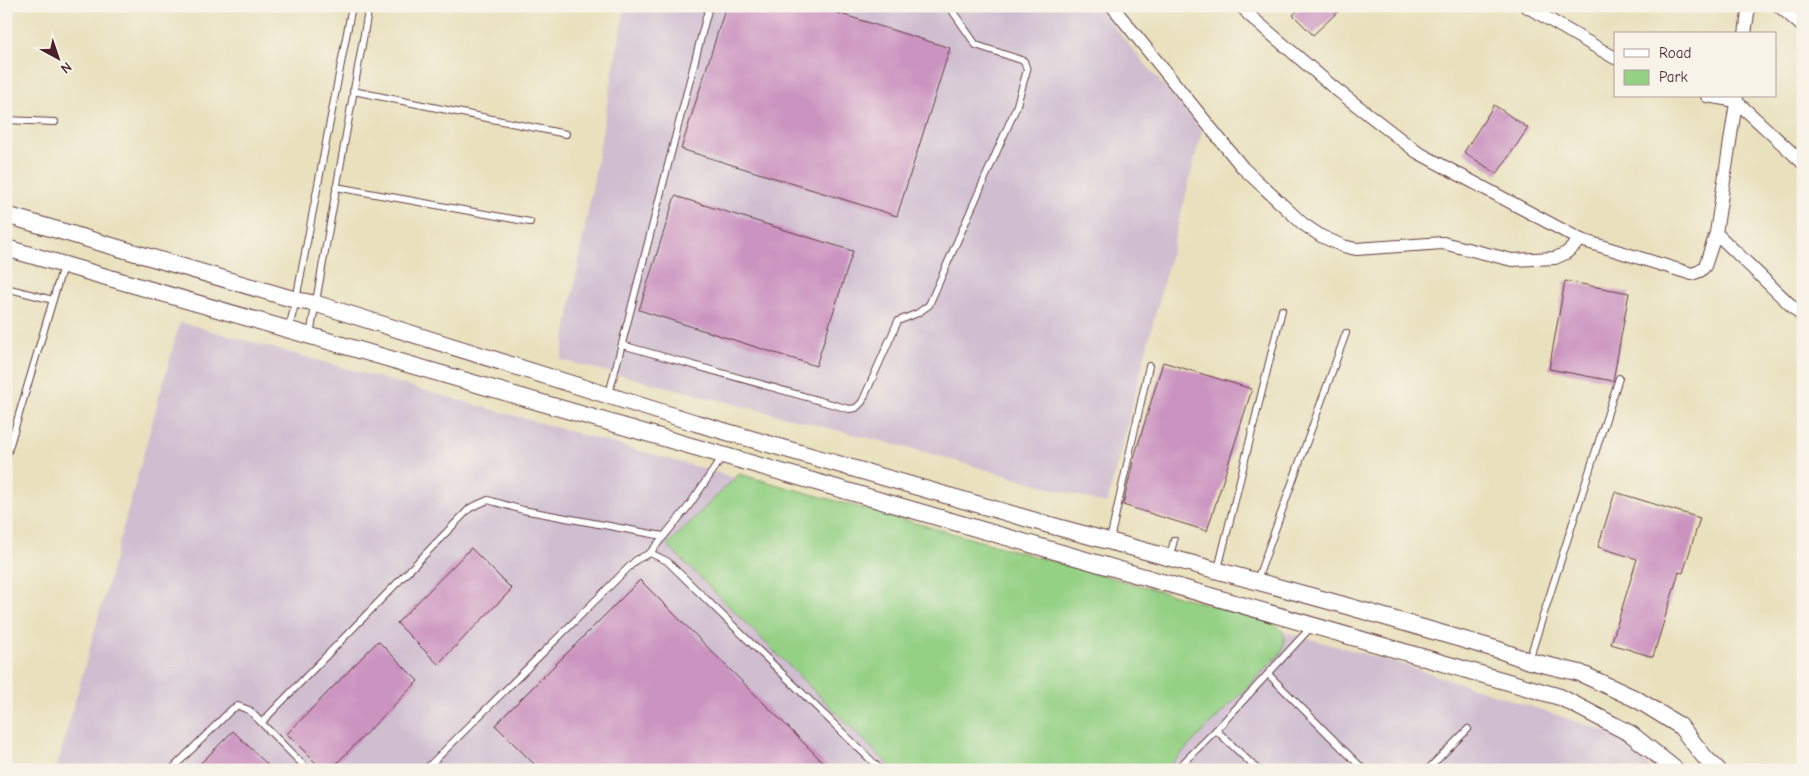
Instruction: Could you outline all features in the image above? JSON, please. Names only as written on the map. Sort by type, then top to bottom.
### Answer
[{"type":"street","points":[[1112,6],[1243,168],[1302,224],[1321,236],[1343,246],[1356,249],[1444,243],[1512,260],[1555,258],[1566,253],[1582,240]]},
{"type":"street","points":[[1242,6],[1249,15],[1332,87],[1417,152],[1582,240],[1692,274],[1700,271],[1705,266],[1716,234],[1736,98]]},
{"type":"street","points":[[1526,6],[1614,57]]},
{"type":"street","points":[[1745,32],[1749,6]]},
{"type":"street","points":[[1780,6],[1803,27]]},
{"type":"street","points":[[1736,98],[1803,163]]},
{"type":"street","points":[[6,215],[296,300],[317,304],[706,426],[1499,650],[1529,661],[1580,673],[1638,700],[1680,726],[1706,759],[1718,770]]},
{"type":"street","points":[[1716,234],[1803,317]]},
{"type":"street","points":[[6,248],[1560,697],[1631,734],[1676,770]]},
{"type":"street","points":[[968,526],[974,503]]},
{"type":"lane","points":[[288,329],[296,300],[352,6]]},
{"type":"lane","points":[[310,336],[369,6]]},
{"type":"lane","points":[[609,395],[709,6]]},
{"type":"lane","points":[[622,345],[849,409],[856,408],[862,402],[898,321],[918,313],[929,305],[1016,108],[1027,70],[1024,61],[976,45],[950,6]]},
{"type":"lane","points":[[353,91],[566,134]]},
{"type":"lane","points":[[6,120],[55,122]]},
{"type":"lane","points":[[336,187],[530,222]]},
{"type":"lane","points":[[6,458],[64,265]]},
{"type":"lane","points":[[6,288],[53,300]]},
{"type":"lane","points":[[1217,570],[1282,310]]},
{"type":"lane","points":[[1257,581],[1346,333]]},
{"type":"lane","points":[[1110,541],[1149,366]]},
{"type":"lane","points":[[1529,661],[1619,378]]},
{"type":"lane","points":[[425,770],[636,560],[650,553],[688,507],[724,455]]},
{"type":"lane","points":[[262,722],[470,508],[488,500],[523,510],[663,536]]},
{"type":"lane","points":[[1170,557],[1174,540]]},
{"type":"lane","points":[[650,553],[667,561],[881,770]]},
{"type":"lane","points":[[1176,770],[1313,626]]},
{"type":"lane","points":[[1268,674],[1364,770]]},
{"type":"lane","points":[[170,770],[232,709],[238,706],[249,710],[308,770]]},
{"type":"lane","points":[[1427,770],[1468,728]]},
{"type":"lane","points":[[1216,730],[1258,770]]},
{"type":"shaded area","points":[[625,6],[1096,6],[1202,131],[1107,504],[928,453],[561,360]]},
{"type":"shaded area","points":[[180,322],[1407,666],[1606,731],[1654,770],[56,770]]},
{"type":"green space","points":[[739,474],[1271,622],[1280,628],[1284,634],[1282,652],[1165,770],[894,770],[667,545]]},
{"type":"building","points":[[726,6],[815,6],[950,48],[897,216],[681,149]]},
{"type":"building","points":[[1302,6],[1344,6],[1313,35],[1293,15]]},
{"type":"building","points":[[1494,105],[1528,128],[1497,174],[1464,152]]},
{"type":"building","points":[[675,196],[853,251],[816,366],[639,310]]},
{"type":"building","points":[[1565,281],[1629,293],[1613,381],[1549,369]]},
{"type":"building","points":[[1163,362],[1252,389],[1207,531],[1123,505],[1134,458]]},
{"type":"building","points":[[1615,492],[1700,518],[1683,573],[1679,572],[1653,657],[1611,644],[1637,559],[1598,547]]},
{"type":"building","points":[[471,548],[512,589],[438,664],[397,623]]},
{"type":"building","points":[[640,580],[831,770],[540,770],[495,725]]},
{"type":"building","points":[[378,641],[418,681],[330,770],[323,770],[287,734]]},
{"type":"building","points":[[233,731],[273,770],[194,770]]}]
